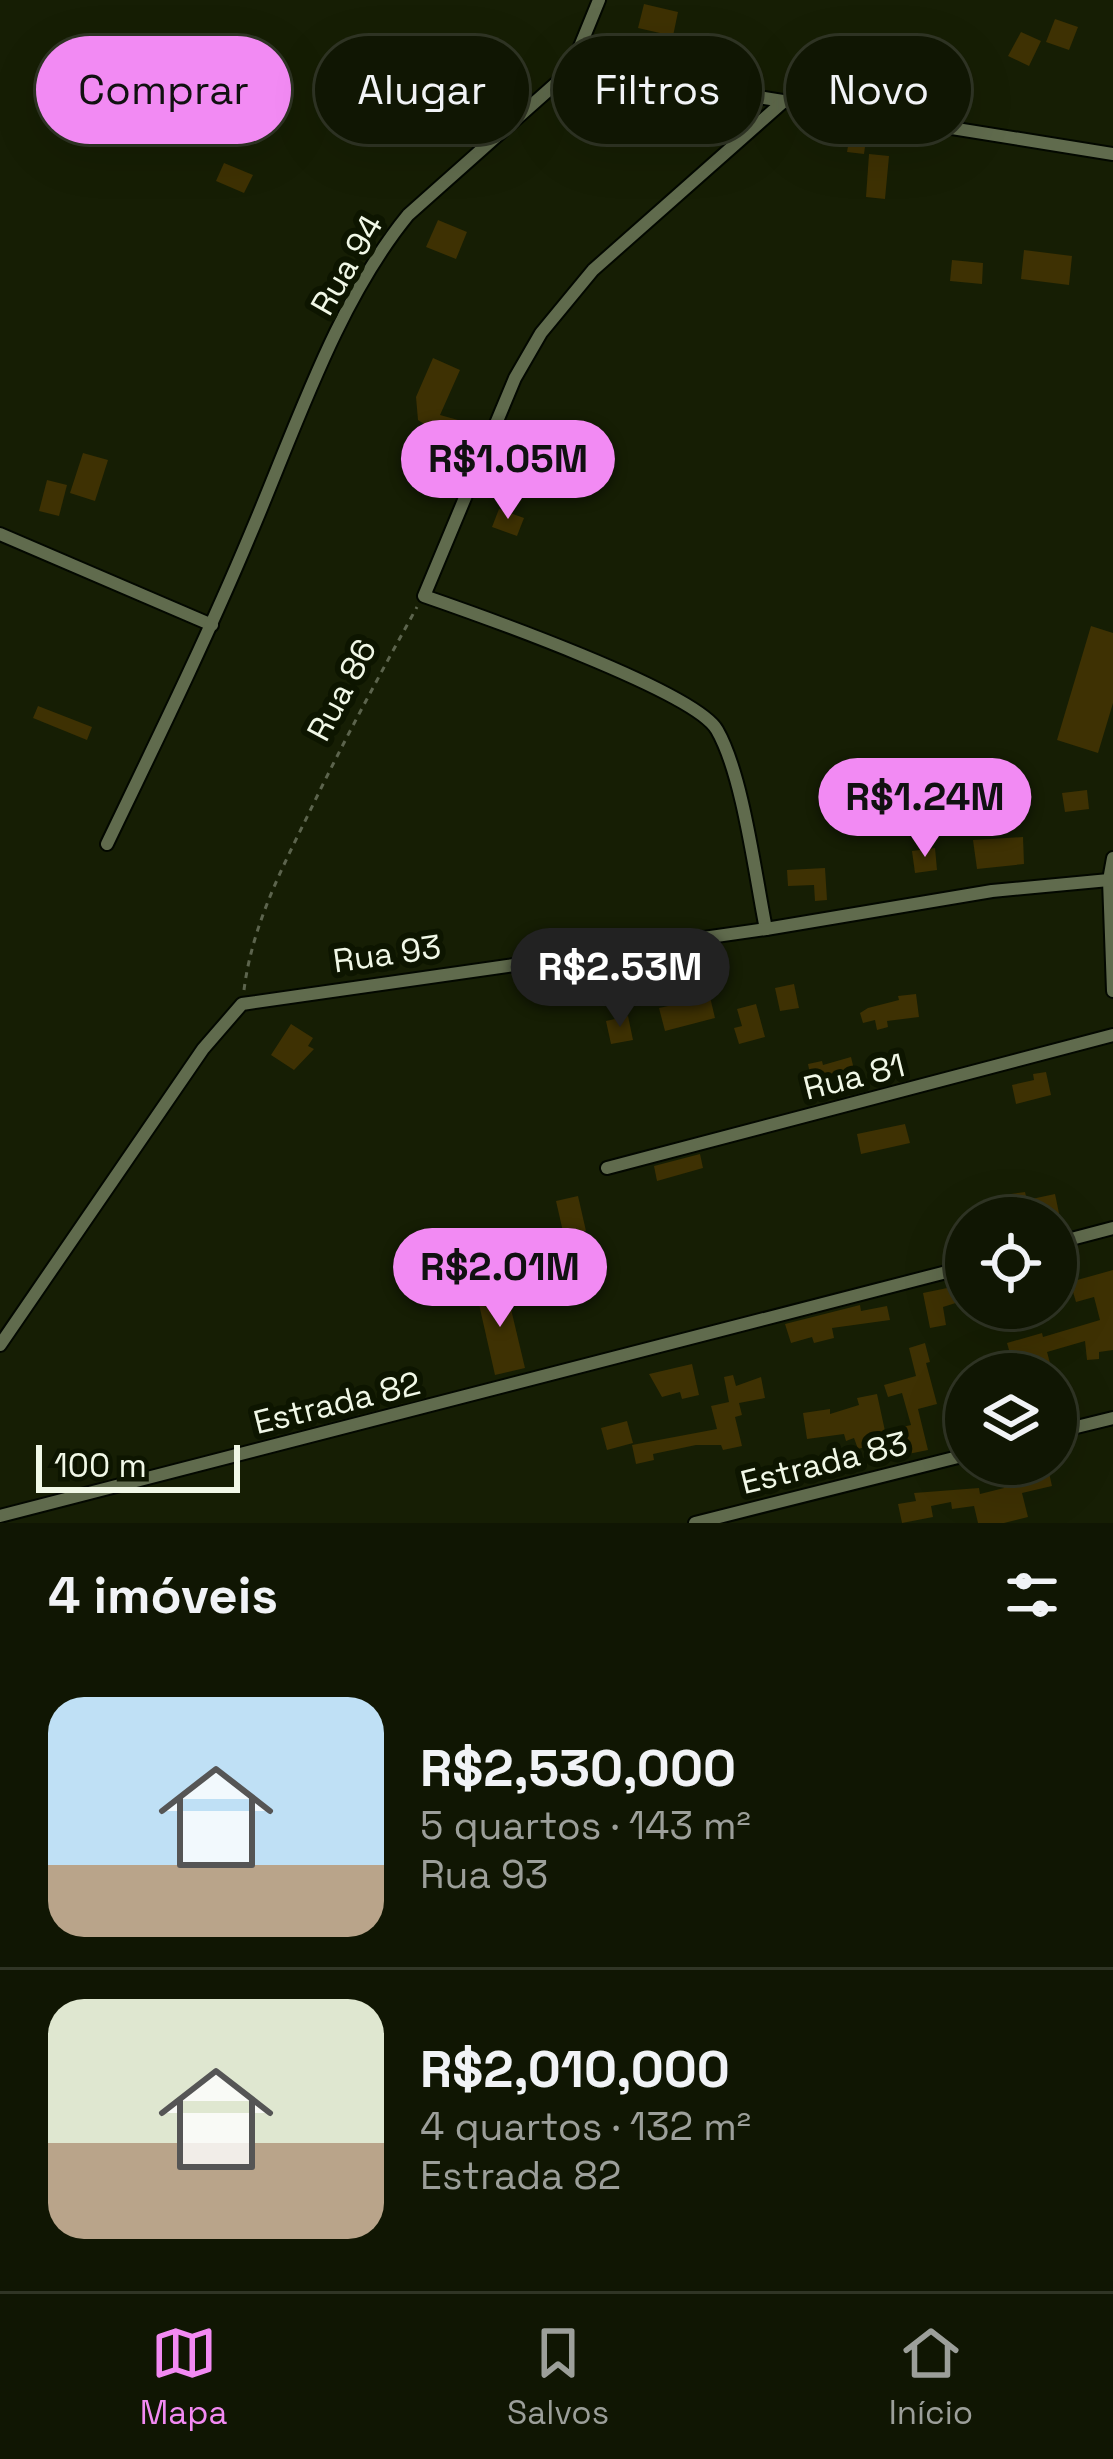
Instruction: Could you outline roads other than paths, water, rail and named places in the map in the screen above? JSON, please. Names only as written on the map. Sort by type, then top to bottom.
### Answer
[{"type":"street","points":[[584,36],[598,0]]},
{"type":"street","name":"Rua 94","points":[[106,844],[212,625],[361,285],[409,214],[553,86]]},
{"type":"street","points":[[762,99],[1113,154]]},
{"type":"street","points":[[766,928],[729,755],[715,725],[694,708],[548,641],[424,596],[515,378],[541,333],[593,270],[783,102]]},
{"type":"street","points":[[0,534],[212,625]]},
{"type":"street","points":[[1113,858],[1109,880],[1113,991]]},
{"type":"street","name":"Rua 93","points":[[0,1345],[203,1048],[242,1004],[1009,889],[1109,880]]},
{"type":"street","name":"Rua 81","points":[[607,1168],[1113,1035]]},
{"type":"street","points":[[1077,1237],[1113,1228]]},
{"type":"street","name":"Estrada 82","points":[[0,1516],[945,1272]]},
{"type":"street","points":[[1077,1427],[1113,1418]]},
{"type":"street","name":"Estrada 83","points":[[695,1523],[748,1516],[945,1461]]}]
